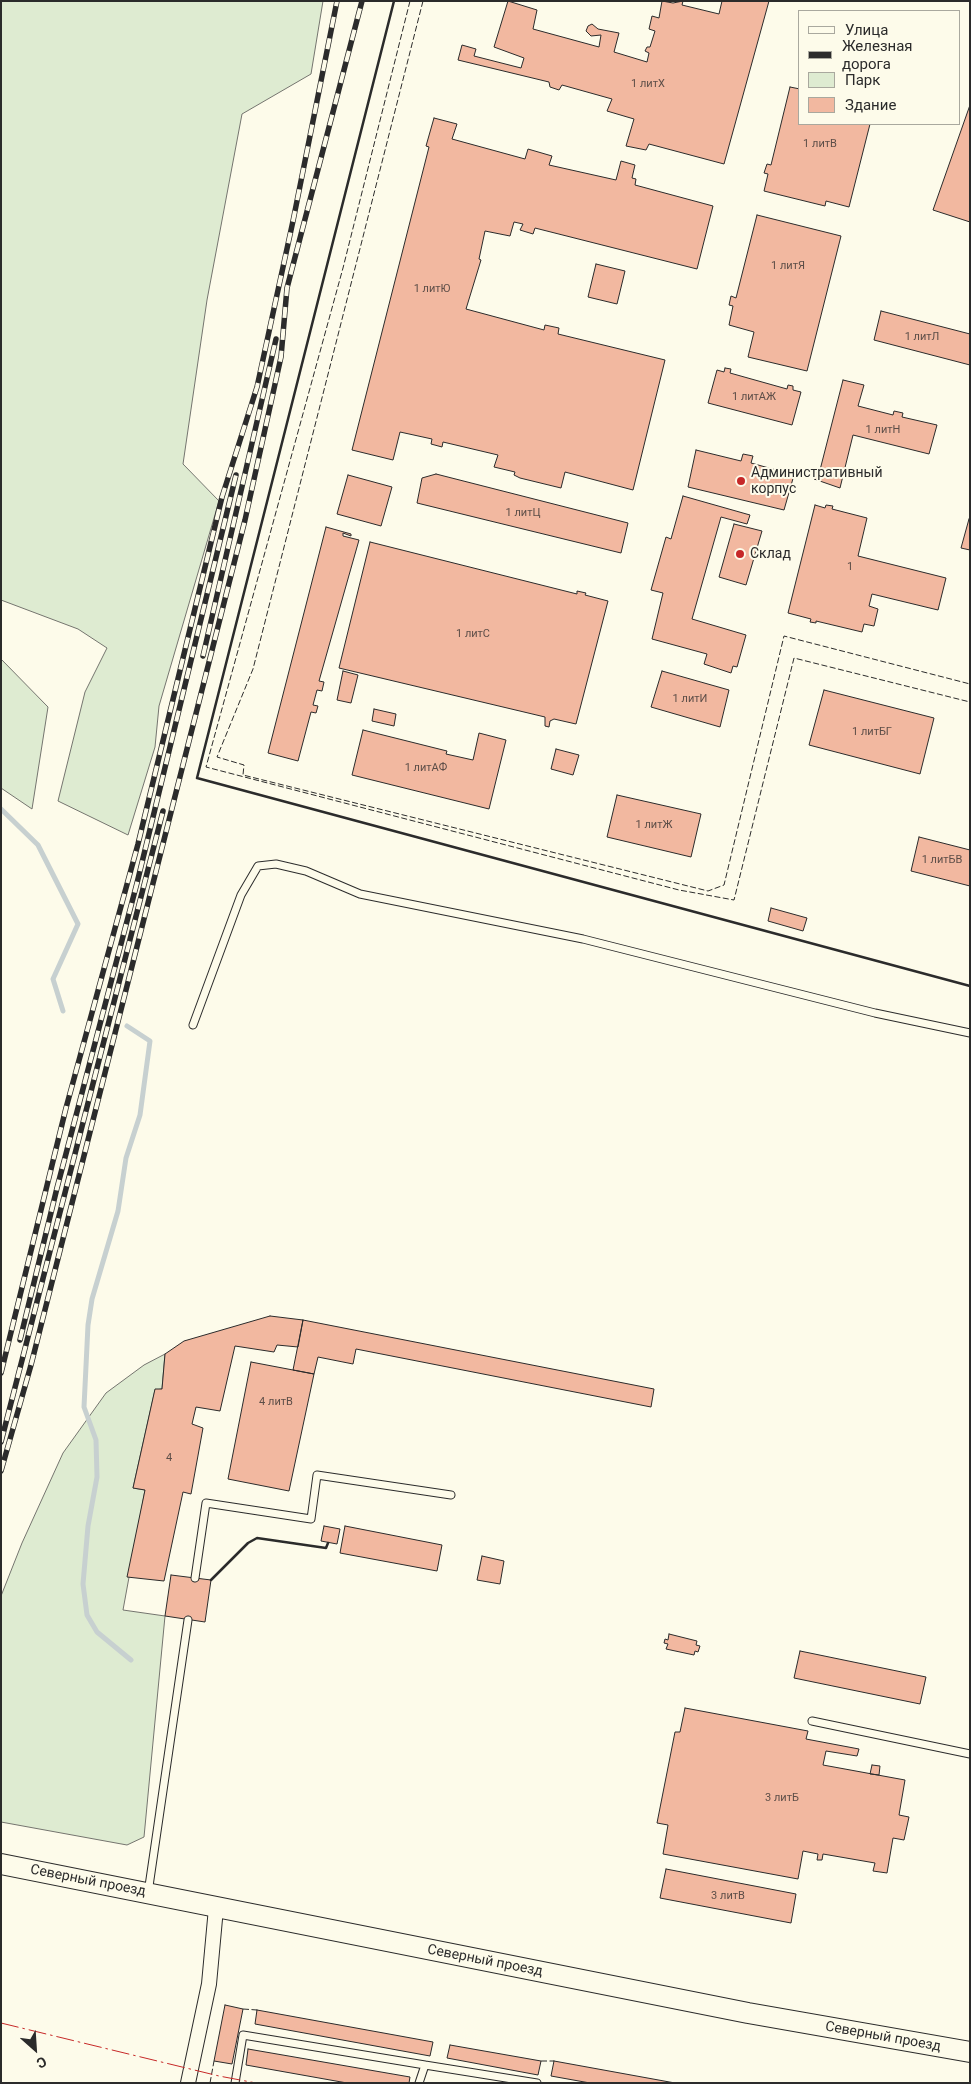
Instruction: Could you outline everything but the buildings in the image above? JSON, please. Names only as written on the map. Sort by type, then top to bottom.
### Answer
[{"type":"street","name":"Северный проезд","points":[[1,1864],[748,2013],[970,2052]]},
{"type":"street","points":[[188,2083],[209,1984],[216,1908]]},
{"type":"lane","points":[[194,1025],[241,895],[258,866],[276,864],[306,871],[360,894],[583,939],[875,1013],[970,1033]]},
{"type":"lane","points":[[195,1578],[206,1503],[311,1518],[317,1475],[451,1495]]},
{"type":"lane","points":[[148,1893],[188,1620]]},
{"type":"lane","points":[[812,1721],[970,1754]]},
{"type":"lane","points":[[234,2083],[244,2035],[537,2083]]},
{"type":"lane","points":[[419,2083],[425,2065]]},
{"type":"green space","points":[[1,1],[323,1],[311,74],[242,114],[207,300],[183,464],[219,501],[159,706],[155,747],[128,835],[58,801],[85,692],[107,648],[78,629],[1,600]]},
{"type":"green space","points":[[1,659],[48,707],[32,809],[1,788]]},
{"type":"green space","points":[[165,1354],[162,1389],[155,1390],[133,1488],[145,1490],[123,1610],[165,1616],[144,1837],[127,1845],[1,1822],[1,1596],[22,1543],[63,1453],[106,1393],[144,1365]]},
{"type":"waterway","points":[[1,809],[38,845],[78,924],[53,979],[63,1011]]},
{"type":"waterway","points":[[127,1026],[150,1041],[140,1115],[126,1158],[118,1211],[92,1299],[88,1325],[84,1407],[96,1440],[97,1477],[88,1526],[83,1584],[87,1615],[97,1632],[131,1660]]},
{"type":"railway","points":[[1,1373],[66,1108],[138,844],[222,497],[257,387],[293,221],[337,1]]},
{"type":"railway","points":[[1,1471],[31,1365],[245,520],[281,357],[287,288],[362,1]]},
{"type":"railway","points":[[203,656],[276,339]]},
{"type":"railway","points":[[20,1340],[57,1188],[137,883],[236,475]]},
{"type":"railway","points":[[1,1442],[163,811]]},
{"type":"fence","points":[[410,1],[343,268],[206,767],[679,890],[734,900],[794,658],[970,702]]},
{"type":"fence","points":[[423,1],[253,669],[217,757],[244,765],[243,775],[708,891],[724,885],[784,636],[970,684]]},
{"type":"fence","points":[[243,2009],[257,2010]]},
{"type":"fence","points":[[210,2083],[214,2061]]},
{"type":"fence","points":[[541,2061],[554,2061]]},
{"type":"wall","points":[[394,1],[197,778],[970,986]]},
{"type":"wall","points":[[211,1580],[248,1543],[257,1538],[326,1548],[328,1543]]},
{"type":"power","points":[[1,2023],[219,2076],[256,2083]]},
{"type":"place","name":"Административный корпус","points":[[741,481]]},
{"type":"place","name":"Склад","points":[[740,554]]}]
